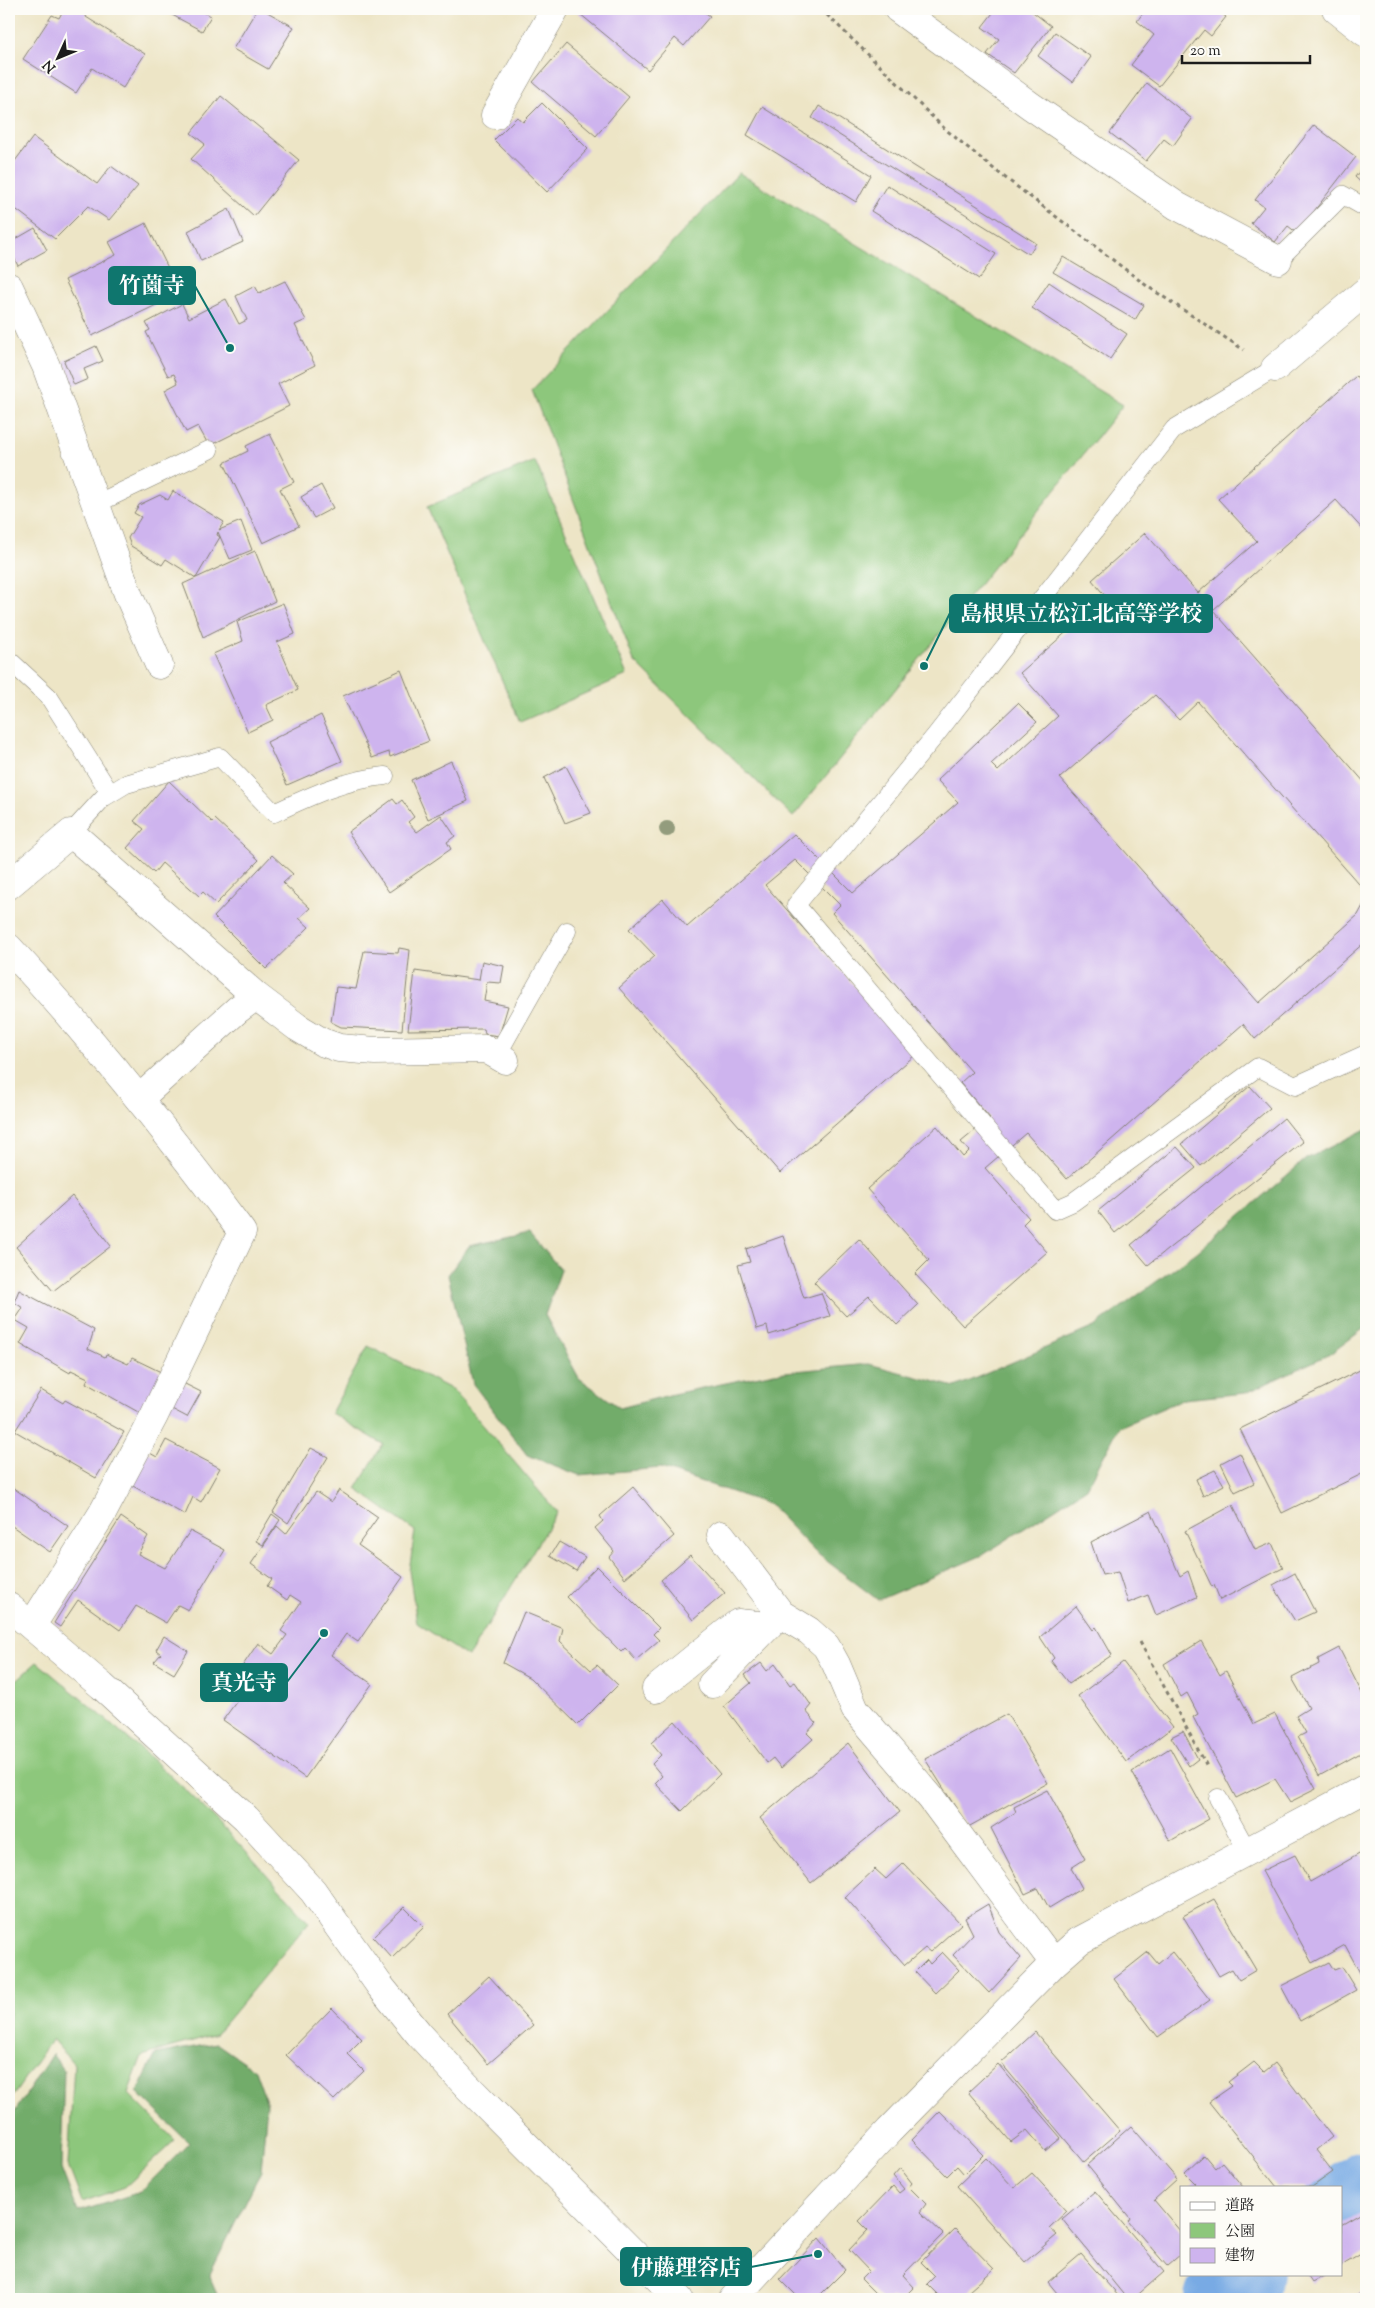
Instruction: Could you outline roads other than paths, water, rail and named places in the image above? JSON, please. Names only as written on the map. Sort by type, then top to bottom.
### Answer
[{"type":"street","points":[[495,115],[555,9]]},
{"type":"street","points":[[898,9],[1031,106],[1177,206],[1278,260]]},
{"type":"street","points":[[1336,9],[1366,33]]},
{"type":"street","points":[[9,287],[46,366],[132,605],[159,665]]},
{"type":"street","points":[[1275,368],[1366,291]]},
{"type":"street","points":[[9,886],[71,833],[256,996],[322,1042],[339,1048],[375,1051],[486,1049],[501,1058]]},
{"type":"street","points":[[9,948],[92,1042],[139,1099],[242,1232],[154,1416],[102,1514],[39,1614],[29,1624]]},
{"type":"street","points":[[139,1099],[230,1016],[256,996]]},
{"type":"street","points":[[721,1536],[774,1620]]},
{"type":"street","points":[[9,1607],[171,1747],[246,1818],[313,1891],[380,1986],[419,2034],[467,2086],[679,2299]]},
{"type":"street","points":[[712,1684],[774,1620]]},
{"type":"street","points":[[656,1689],[738,1623],[774,1620],[809,1631],[826,1646],[836,1664],[855,1709],[931,1798],[1054,1963]]},
{"type":"street","points":[[733,2299],[889,2131],[1054,1963],[1079,1941],[1366,1788]]},
{"type":"lane","points":[[1278,260],[1342,195],[1366,208]]},
{"type":"lane","points":[[1275,368],[1174,429],[935,736],[796,905],[1055,1210],[1073,1202],[1258,1067],[1295,1086],[1366,1054]]},
{"type":"lane","points":[[96,504],[210,450]]},
{"type":"lane","points":[[9,660],[49,697],[110,793]]},
{"type":"lane","points":[[71,833],[110,793],[140,779],[220,757],[274,813],[328,788],[367,778],[385,776]]},
{"type":"lane","points":[[501,1058],[567,931]]},
{"type":"lane","points":[[1218,1798],[1247,1850]]},
{"type":"waterway","points":[[1342,2204],[1366,2189]]},
{"type":"waterway","points":[[1222,2299],[1244,2276]]},
{"type":"place","name":"竹薗寺","points":[[230,348]]},
{"type":"place","name":"島根県立松江北高等学校","points":[[924,666]]},
{"type":"place","name":"真光寺","points":[[324,1633]]},
{"type":"place","name":"伊藤理容店","points":[[818,2254]]}]
